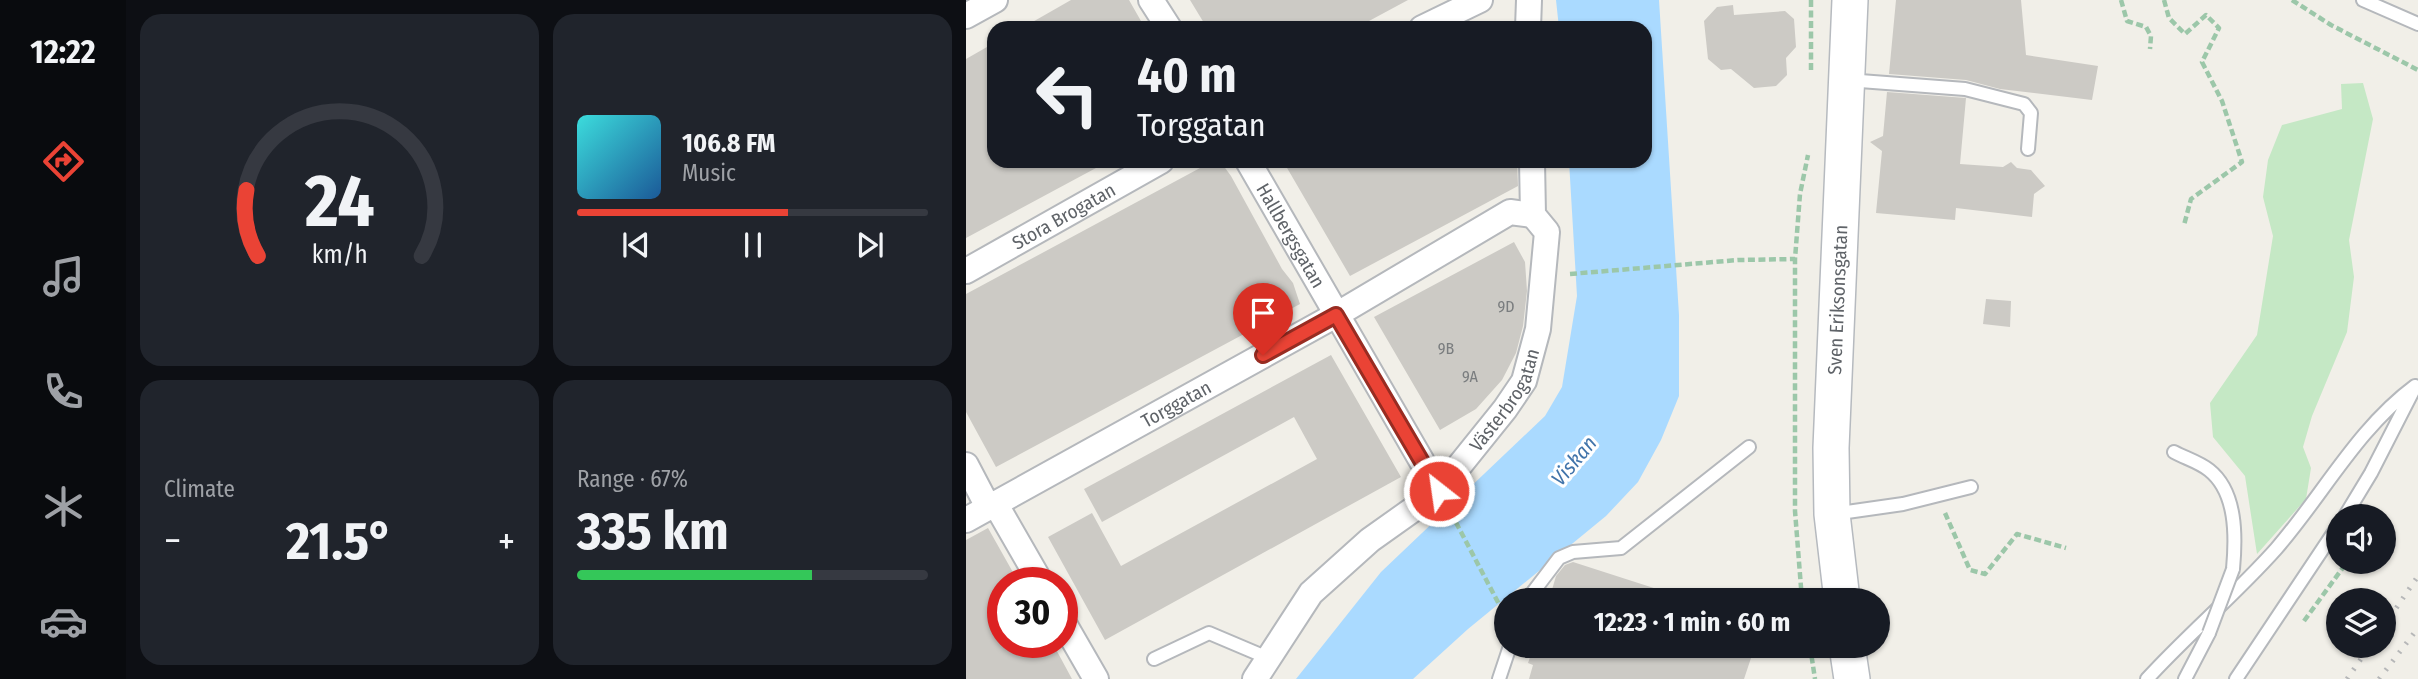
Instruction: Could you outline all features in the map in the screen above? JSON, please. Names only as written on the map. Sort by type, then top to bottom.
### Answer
[{"type":"street","points":[[966,16],[995,0]]},
{"type":"street","points":[[1152,0],[1164,21]]},
{"type":"street","points":[[1436,21],[1480,0]]},
{"type":"street","points":[[1528,21],[1529,0]]},
{"type":"street","name":"Sven Eriksonsgatan","points":[[1841,588],[1832,514],[1831,448],[1850,0]]},
{"type":"street","name":"Stora Brogatan","points":[[966,271],[1149,168]]},
{"type":"street","name":"Hallbergsgatan","points":[[1252,168],[1439,491]]},
{"type":"street","name":"Västerbrogatan","points":[[1255,679],[1311,593],[1370,540],[1439,491],[1488,434],[1524,381],[1538,329],[1546,232],[1533,215],[1532,168]]},
{"type":"street","name":"Torggatan","points":[[966,520],[1336,315],[1510,212],[1533,215]]},
{"type":"street","points":[[966,465],[1031,567]]},
{"type":"street","points":[[1078,648],[1096,679]]},
{"type":"street","points":[[1849,658],[1852,679]]},
{"type":"lane","points":[[2363,0],[2418,24]]},
{"type":"lane","points":[[1846,80],[1965,89],[2024,104],[2031,113],[2028,149]]},
{"type":"lane","points":[[2352,504],[2417,382]]},
{"type":"lane","points":[[2147,679],[2278,546],[2332,474],[2391,404],[2417,382]]},
{"type":"lane","points":[[1536,588],[1559,558],[1573,551],[1621,548],[1749,447]]},
{"type":"lane","points":[[2174,452],[2208,469],[2221,482],[2231,508],[2234,529],[2234,569],[2209,633],[2185,679]]},
{"type":"lane","points":[[1832,514],[1936,497],[1971,487]]},
{"type":"lane","points":[[2236,679],[2326,544]]},
{"type":"lane","points":[[1154,659],[1209,633],[1268,658]]},
{"type":"lane","points":[[1499,679],[1506,658]]},
{"type":"path","points":[[1811,0],[1811,87]]},
{"type":"path","points":[[2121,0],[2127,21],[2146,27],[2151,36],[2150,49]]},
{"type":"path","points":[[2164,0],[2169,18],[2185,34],[2206,15],[2218,28],[2202,62],[2222,101],[2242,162],[2191,198],[2184,225]]},
{"type":"path","points":[[2292,0],[2331,25],[2418,70]]},
{"type":"path","points":[[1801,588],[1795,511],[1795,259],[1800,194],[1808,149]]},
{"type":"path","points":[[1569,274],[1795,259]]},
{"type":"path","points":[[1439,491],[1494,595]]},
{"type":"path","points":[[1936,497],[1970,570],[1984,574],[2017,534],[2066,548]]},
{"type":"path","points":[[1812,658],[1815,679]]},
{"type":"green space","points":[[2363,83],[2373,119],[2349,240],[2354,277],[2347,332],[2312,416],[2303,447],[2311,468],[2306,499],[2257,554],[2245,476],[2213,437],[2210,403],[2257,335],[2273,236],[2263,197],[2268,160],[2282,125],[2342,109],[2341,84]]},
{"type":"water","name":"Viskan","points":[[1556,0],[1659,0],[1679,315],[1679,396],[1661,440],[1638,482],[1606,516],[1518,588],[1494,588],[1494,608],[1413,679],[1296,679],[1381,572],[1545,416],[1562,387],[1577,296],[1569,168],[1652,168],[1652,21],[1558,21]]},
{"type":"building","points":[[1071,0],[1129,0],[1141,21],[1034,21]]},
{"type":"building","points":[[1190,0],[1408,0],[1369,21],[1203,21]]},
{"type":"building","points":[[1896,0],[2021,0],[2026,55],[2098,66],[2092,100],[2000,89],[1966,80],[1889,74]]},
{"type":"building","points":[[1733,5],[1734,15],[1785,11],[1794,19],[1796,47],[1786,58],[1787,75],[1776,86],[1754,88],[1731,69],[1721,70],[1708,59],[1704,21],[1717,7]]},
{"type":"building","points":[[987,47],[987,168],[1096,168],[966,238],[966,59]]},
{"type":"building","points":[[1887,92],[1966,98],[1960,164],[2003,167],[2011,162],[2017,168],[2031,170],[2045,186],[2034,194],[2032,217],[1956,208],[1955,220],[1876,213],[1882,151],[1870,142],[1883,136]]},
{"type":"building","points":[[1200,168],[1225,168],[1282,269],[1293,283],[1300,304],[996,467],[966,412],[966,294]]},
{"type":"building","points":[[1287,168],[1517,168],[1518,186],[1350,276]]},
{"type":"building","points":[[1514,242],[1525,262],[1527,291],[1523,326],[1516,353],[1502,380],[1476,409],[1440,430],[1374,317]]},
{"type":"building","points":[[1986,299],[2011,301],[2010,327],[1983,324]]},
{"type":"building","points":[[1331,355],[1401,477],[1105,640],[1078,591],[1078,567],[1065,567],[1048,537],[1092,513],[1121,566],[1317,459],[1294,417],[1102,522],[1084,489]]},
{"type":"building","points":[[988,528],[1010,567],[987,567],[987,658],[1061,658],[1072,679],[966,679],[966,540]]},
{"type":"building","points":[[1573,562],[1654,588],[1552,588],[1556,576],[1565,565]]},
{"type":"building","points":[[1530,658],[1751,658],[1744,679],[1529,679],[1533,665],[1528,663]]},
{"type":"railway","points":[[2396,608],[2418,576]]},
{"type":"railway","points":[[2379,679],[2418,628]]},
{"type":"railway","points":[[2347,679],[2362,658]]},
{"type":"route","points":[[1263,355],[1336,315],[1439,491]]}]
